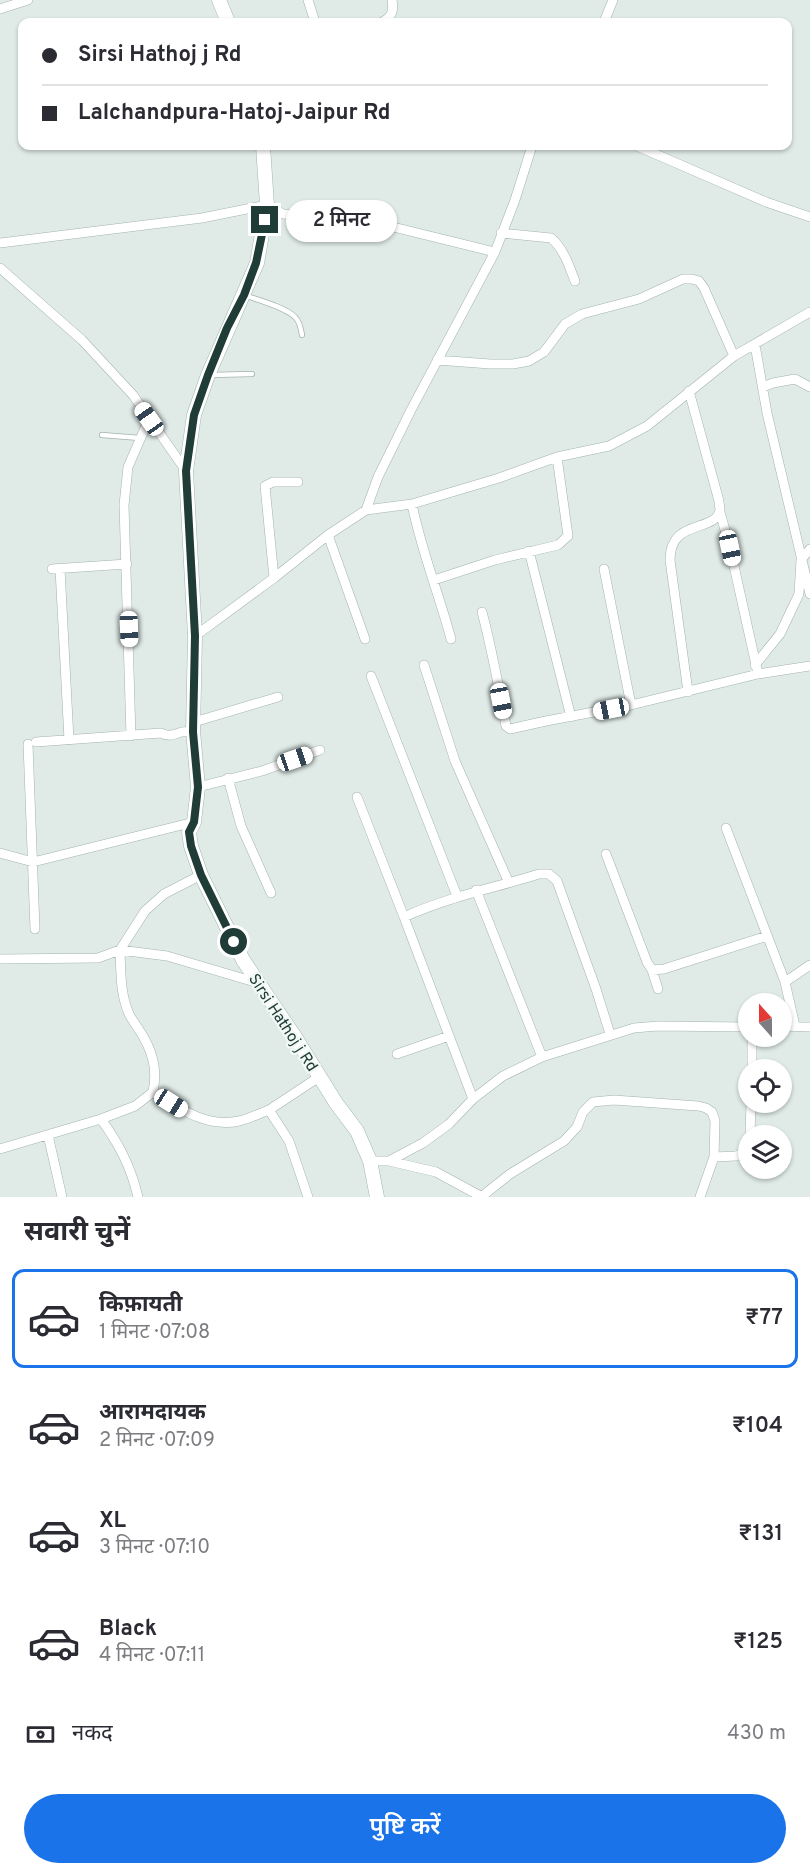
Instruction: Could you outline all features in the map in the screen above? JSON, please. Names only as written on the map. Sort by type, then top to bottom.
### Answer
[{"type":"street","points":[[0,9],[28,0]]},
{"type":"street","points":[[219,0],[226,18]]},
{"type":"street","points":[[308,0],[314,18]]},
{"type":"street","points":[[390,18],[393,11],[392,0]]},
{"type":"street","points":[[606,18],[613,0]]},
{"type":"street","points":[[0,853],[33,862],[194,822],[198,787],[189,729],[195,636],[186,471],[194,415],[227,328],[244,295],[256,263],[267,205],[263,150]]},
{"type":"street","points":[[366,510],[378,477],[495,252],[531,150]]},
{"type":"street","points":[[646,150],[766,202],[810,217]]},
{"type":"street","points":[[0,243],[202,218],[267,205],[283,214],[385,225],[495,252]]},
{"type":"street","points":[[501,233],[551,238],[564,255],[575,281]]},
{"type":"street","points":[[0,268],[82,340],[133,395],[186,471]]},
{"type":"street","points":[[437,360],[490,364],[529,361],[544,352],[564,324],[582,314],[639,299],[683,279],[699,281],[704,288],[734,356]]},
{"type":"street","points":[[195,636],[328,535],[366,510],[412,504],[499,478],[556,457],[609,446],[647,426],[734,356],[810,312]]},
{"type":"street","points":[[755,345],[810,594]]},
{"type":"street","points":[[763,387],[795,379],[810,387]]},
{"type":"street","points":[[689,391],[719,501],[757,669]]},
{"type":"street","points":[[131,736],[124,505],[128,467],[149,419]]},
{"type":"street","points":[[434,580],[495,560],[558,545],[568,536],[556,457]]},
{"type":"street","points":[[274,578],[265,486],[273,482],[298,482]]},
{"type":"street","points":[[412,504],[417,529],[451,639]]},
{"type":"street","points":[[688,692],[670,548],[675,539],[686,531],[715,519],[720,512]]},
{"type":"street","points":[[328,535],[365,639]]},
{"type":"street","points":[[757,669],[780,634],[799,594],[801,560],[810,549]]},
{"type":"street","points":[[529,551],[571,717]]},
{"type":"street","points":[[69,740],[56,569],[127,564]]},
{"type":"street","points":[[604,568],[631,705]]},
{"type":"street","points":[[482,612],[506,726],[510,729],[688,692],[757,669],[810,666]]},
{"type":"street","points":[[424,665],[455,761],[509,883]]},
{"type":"street","points":[[371,676],[457,896]]},
{"type":"street","points":[[35,928],[29,788],[32,743],[161,733],[173,736],[278,697]]},
{"type":"street","points":[[198,787],[262,771],[320,750]]},
{"type":"street","points":[[228,778],[241,826],[272,893]]},
{"type":"street","points":[[357,797],[473,1099]]},
{"type":"street","name":"Sirsi Hathoj j Rd","points":[[194,822],[189,832],[191,846],[201,875],[243,960],[357,1131],[370,1161],[376,1197]]},
{"type":"street","points":[[726,828],[785,982],[795,1026],[810,1027]]},
{"type":"street","points":[[606,854],[658,989]]},
{"type":"street","points":[[404,917],[476,890],[539,874],[549,874],[557,881],[610,1034]]},
{"type":"street","points":[[0,1149],[101,1119],[135,1106],[153,1092],[156,1077],[154,1058],[129,1015],[121,991],[120,950],[145,911],[164,894],[201,875]]},
{"type":"street","points":[[476,890],[542,1057]]},
{"type":"street","points":[[652,970],[664,969],[767,936]]},
{"type":"street","points":[[0,959],[98,958],[120,950],[167,956],[258,983]]},
{"type":"street","points":[[785,982],[810,965]]},
{"type":"street","points":[[389,1161],[432,1137],[449,1124],[473,1099],[503,1076],[542,1057],[634,1028],[738,1027]]},
{"type":"street","points":[[397,1054],[448,1036]]},
{"type":"street","points":[[153,1092],[190,1114],[213,1123],[238,1121],[269,1110],[319,1077]]},
{"type":"street","points":[[370,1161],[389,1161],[436,1172],[482,1197],[510,1174],[564,1141],[578,1127],[583,1113],[593,1102],[614,1100],[706,1108],[712,1112],[715,1121],[714,1157],[700,1197]]},
{"type":"street","points":[[269,1110],[289,1141],[308,1197]]},
{"type":"street","points":[[101,1119],[127,1160],[138,1197]]},
{"type":"street","points":[[48,1135],[62,1197]]},
{"type":"street","points":[[714,1157],[738,1155]]},
{"type":"lane","points":[[244,295],[288,312],[296,318],[302,335]]},
{"type":"lane","points":[[208,375],[252,374]]},
{"type":"lane","points":[[102,435],[140,438]]},
{"type":"route","points":[[234,942],[201,875],[191,846],[189,832],[194,822],[198,787],[193,732],[195,636],[186,471],[194,415],[227,328],[244,295],[256,263],[265,220]]}]
